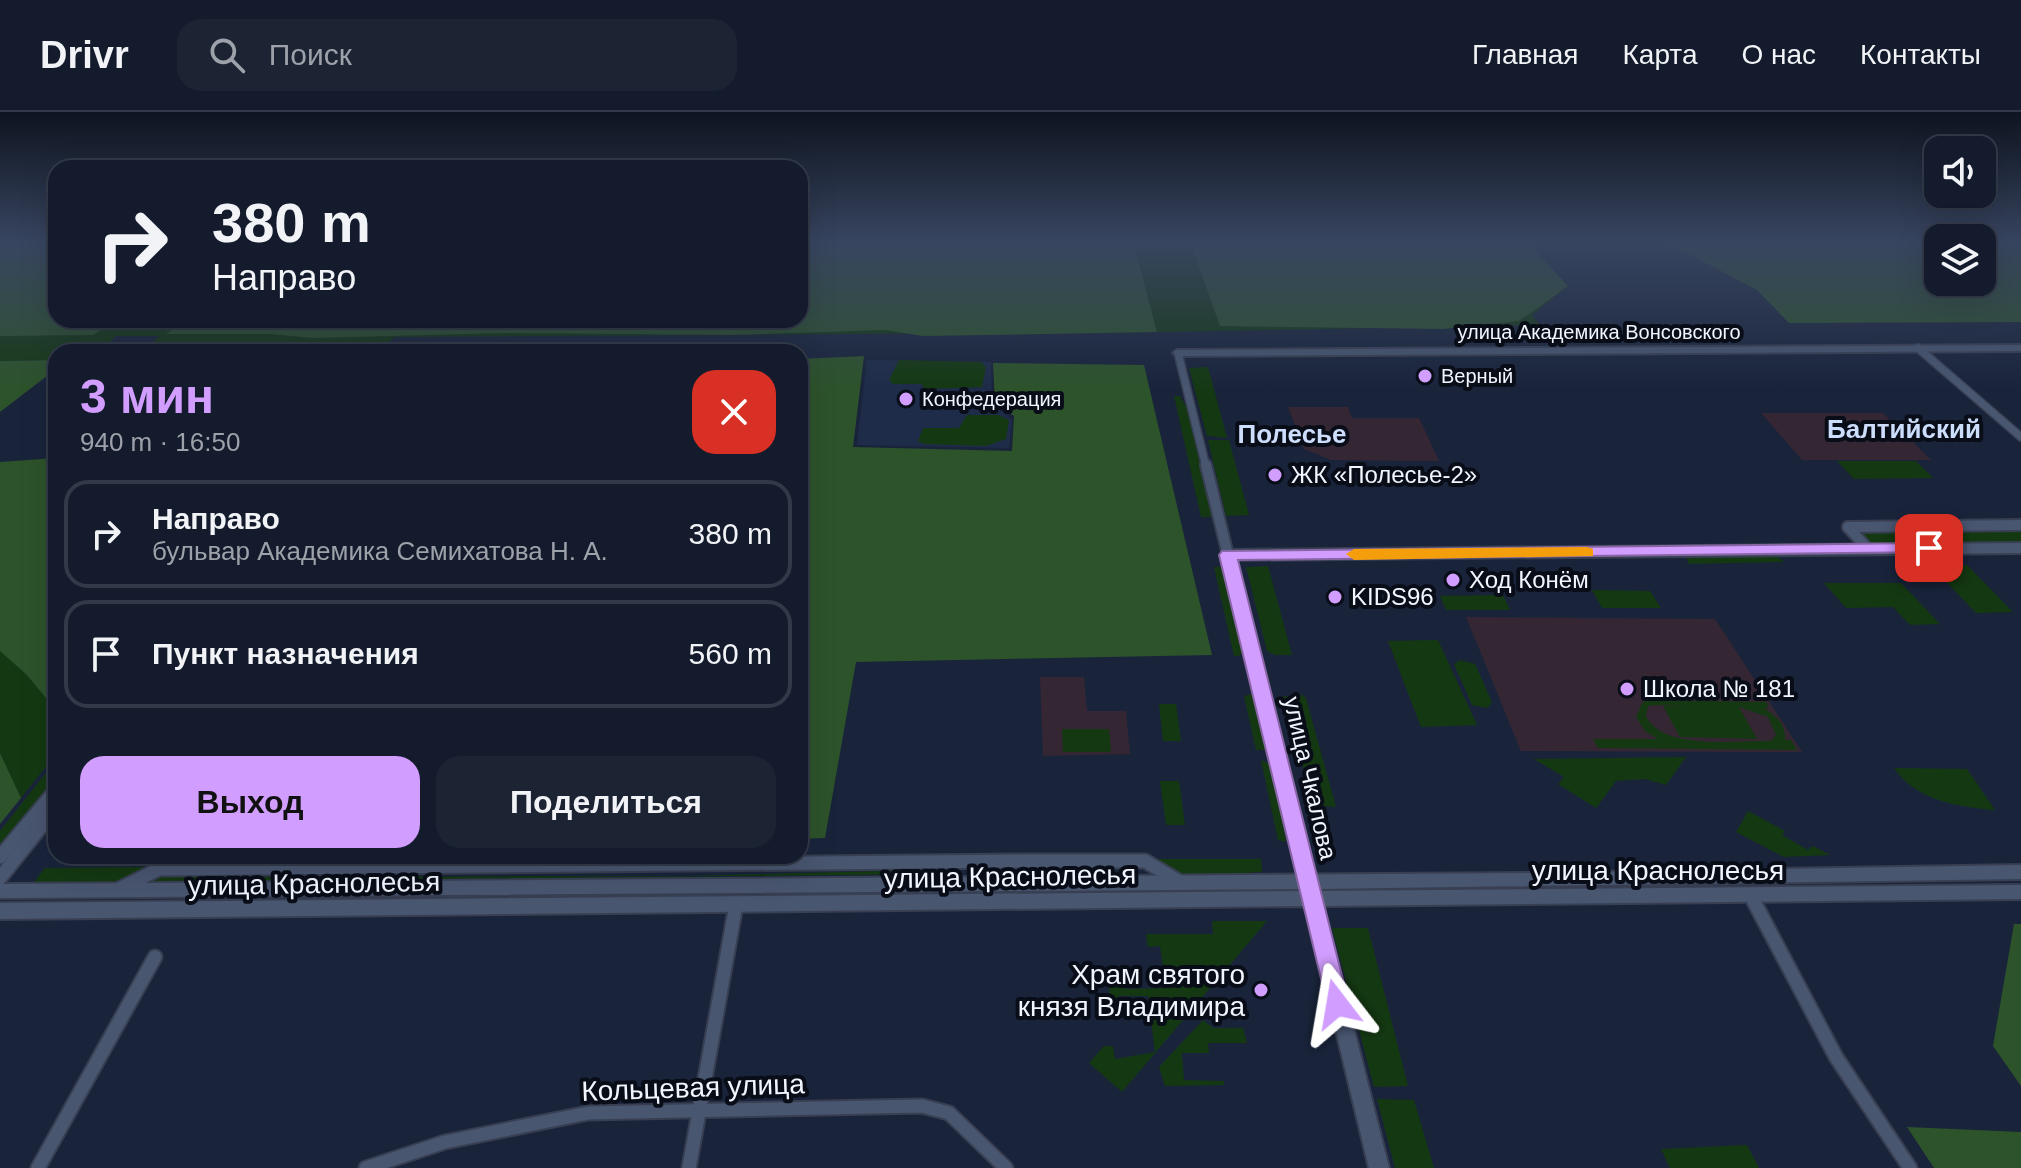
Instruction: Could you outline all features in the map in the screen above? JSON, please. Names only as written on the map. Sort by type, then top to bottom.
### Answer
[{"type":"street","points":[[1918,348],[2021,437]]},
{"type":"street","name":"улица Академика Вонсовского","points":[[1178,353],[2021,348]]},
{"type":"street","name":"улица Чкалова","points":[[1178,353],[1379,1168]]},
{"type":"street","points":[[1868,549],[1848,527],[2021,525]]},
{"type":"street","points":[[1228,555],[2021,548]]},
{"type":"street","points":[[0,857],[48,800]]},
{"type":"street","points":[[0,878],[48,818]]},
{"type":"street","name":"улица Краснолесья","points":[[0,911],[736,905],[1862,873],[2021,872]]},
{"type":"street","points":[[1862,873],[1875,894]]},
{"type":"street","name":"улица Краснолесья","points":[[0,891],[1180,882],[1310,890],[1751,896],[2021,892]]},
{"type":"street","points":[[1751,896],[1836,1057],[1910,1168]]},
{"type":"street","points":[[689,1168],[736,905]]},
{"type":"street","points":[[38,1168],[155,957]]},
{"type":"street","name":"Кольцевая улица","points":[[366,1168],[445,1142],[588,1113],[922,1106],[949,1113],[1006,1168]]},
{"type":"shaded area","points":[[867,360],[991,362],[992,404],[1012,420],[1009,448],[857,445]]},
{"type":"shaded area","points":[[1288,407],[1348,407],[1352,418],[1419,418],[1439,461],[1331,460],[1304,449]]},
{"type":"shaded area","points":[[1761,413],[1883,413],[1931,460],[1802,460]]},
{"type":"shaded area","name":"Школа № 181","points":[[1466,617],[1715,619],[1802,752],[1521,751]]},
{"type":"shaded area","points":[[1040,677],[1084,677],[1087,711],[1126,711],[1130,754],[1043,756]]},
{"type":"green space","points":[[0,290],[48,290],[48,328],[808,328],[808,290],[1563,290],[1532,315],[1540,325],[1157,332],[395,337],[386,344],[151,344],[159,336],[116,336],[108,344],[48,344],[48,360],[0,361]]},
{"type":"green space","points":[[0,290],[48,290],[48,328],[104,328],[93,335],[0,336]]},
{"type":"green space","points":[[808,290],[1146,290],[1157,332],[923,336],[885,330],[732,335],[505,333],[313,338],[270,334],[166,334],[174,328],[808,328]]},
{"type":"green space","points":[[1207,290],[1562,290],[1519,321],[1443,329],[1220,326]]},
{"type":"green space","points":[[1757,290],[1924,290],[1924,296],[1996,296],[1996,290],[2021,290],[2021,322],[1789,323]]},
{"type":"green space","points":[[864,356],[853,447],[1012,451],[1014,416],[995,404],[993,363],[1144,365],[1212,655],[856,662],[825,838],[808,839],[808,359]]},
{"type":"green space","points":[[48,360],[48,375],[0,412],[0,361]]},
{"type":"green space","points":[[899,360],[981,362],[986,367],[982,387],[924,389],[922,384],[893,384],[889,380]]},
{"type":"green space","points":[[1208,367],[1227,438],[1207,436],[1189,368]]},
{"type":"green space","points":[[1174,396],[1180,396],[1187,408],[1213,517],[1201,517]]},
{"type":"green space","points":[[967,415],[998,415],[1009,420],[1006,439],[986,446],[924,444],[918,441],[923,428],[959,428]]},
{"type":"green space","points":[[1208,440],[1229,440],[1249,515],[1226,516]]},
{"type":"green space","points":[[48,459],[48,700],[26,674],[0,651],[0,462]]},
{"type":"green space","points":[[1837,461],[1916,461],[1933,478],[1854,479]]},
{"type":"green space","points":[[2021,529],[2021,546],[1872,547],[1857,530]]},
{"type":"green space","points":[[1774,554],[1784,562],[1689,564],[1686,557]]},
{"type":"green space","points":[[1967,565],[2013,612],[1976,613],[1931,566]]},
{"type":"green space","points":[[1268,566],[1292,655],[1275,655],[1267,651],[1246,567]]},
{"type":"green space","points":[[1214,567],[1225,567],[1245,649],[1239,656],[1234,656]]},
{"type":"green space","points":[[1824,583],[1901,583],[1940,624],[1910,625],[1893,607],[1846,608]]},
{"type":"green space","points":[[1592,590],[1650,591],[1661,608],[1602,608]]},
{"type":"green space","points":[[1503,595],[1510,610],[1446,610],[1440,596]]},
{"type":"green space","points":[[1438,640],[1477,725],[1421,727],[1388,641]]},
{"type":"green space","points":[[0,651],[26,674],[48,700],[48,764],[21,798],[0,753]]},
{"type":"green space","points":[[1460,660],[1475,664],[1492,702],[1487,708],[1472,705],[1454,664]]},
{"type":"green space","points":[[1256,693],[1269,745],[1266,750],[1256,750],[1244,696]]},
{"type":"green space","points":[[1303,695],[1336,807],[1321,806],[1313,776],[1306,776],[1280,697]]},
{"type":"green space","points":[[1648,700],[1766,702],[1769,707],[1764,708],[1779,721],[1785,740],[1791,740],[1797,750],[1598,748],[1593,739],[1658,739],[1645,731],[1636,717],[1642,703]],"holes":[[[1658,705],[1687,706],[1663,706],[1680,737],[1757,739],[1739,707],[1768,717],[1776,735],[1771,741],[1684,739],[1668,735],[1655,727],[1646,716],[1648,706]]]},
{"type":"green space","points":[[1159,704],[1176,704],[1181,741],[1163,741]]},
{"type":"green space","points":[[1062,729],[1109,729],[1111,752],[1063,752]]},
{"type":"green space","points":[[0,753],[21,798],[0,824]]},
{"type":"green space","points":[[1686,757],[1666,785],[1645,779],[1616,781],[1596,808],[1558,784],[1564,777],[1534,759]]},
{"type":"green space","points":[[1261,760],[1272,765],[1286,842],[1278,840]]},
{"type":"green space","points":[[1894,768],[1967,769],[1995,810],[1953,804],[1926,795],[1903,779]]},
{"type":"green space","points":[[48,770],[48,793],[0,849],[0,831]]},
{"type":"green space","points":[[1160,781],[1179,781],[1185,825],[1166,825]]},
{"type":"green space","points":[[1748,811],[1785,831],[1782,835],[1808,850],[1813,846],[1830,855],[1784,857],[1736,832]]},
{"type":"green space","points":[[1158,859],[1261,859],[1262,872],[1192,875],[1167,867]]},
{"type":"green space","points":[[933,866],[951,866],[951,874],[137,882],[156,873],[203,873],[204,877],[680,876],[926,870]]},
{"type":"green space","points":[[155,867],[122,882],[34,882],[45,868]]},
{"type":"green space","points":[[1212,921],[1267,921],[1122,1092],[1089,1063],[1104,1046],[1113,1046],[1115,1059],[1155,1052],[1148,996],[1118,996],[1118,1005],[1110,1005],[1108,974],[1123,974],[1125,989],[1166,988],[1160,946],[1148,947],[1146,934],[1213,934]]},
{"type":"green space","points":[[2014,924],[2021,924],[2021,1086],[1993,1046]]},
{"type":"green space","points":[[1332,928],[1368,928],[1408,1086],[1374,1087]]},
{"type":"green space","points":[[1203,1020],[1213,1028],[1243,1028],[1247,1043],[1208,1043],[1209,1053],[1182,1053],[1184,1080],[1224,1081],[1224,1085],[1165,1086],[1159,1067]]},
{"type":"green space","points":[[1377,1099],[1414,1100],[1434,1168],[1395,1168]]},
{"type":"green space","points":[[1907,1127],[2021,1132],[2021,1168],[1934,1168]]},
{"type":"green space","points":[[1747,1145],[1759,1168],[1670,1168],[1661,1149]]},
{"type":"slow traffic","points":[[1354,554],[1587,553]]},
{"type":"place","name":"Верный","points":[[1425,376]]},
{"type":"place","name":"Конфедерация","points":[[906,399]]},
{"type":"place","name":"ЖК «Полесье-2»","points":[[1275,475]]},
{"type":"place","name":"Ход Конём","points":[[1453,580]]},
{"type":"place","name":"KIDS96","points":[[1335,597]]},
{"type":"place","name":"Школа № 181","points":[[1627,689]]},
{"type":"place","name":"Храм святого князя Владимира","points":[[1261,990]]},
{"type":"district","name":"Балтийский","points":[[1904,429]]},
{"type":"district","name":"Полесье","points":[[1292,434]]},
{"type":"route","points":[[1337,1004],[1228,555],[1929,548]]}]
